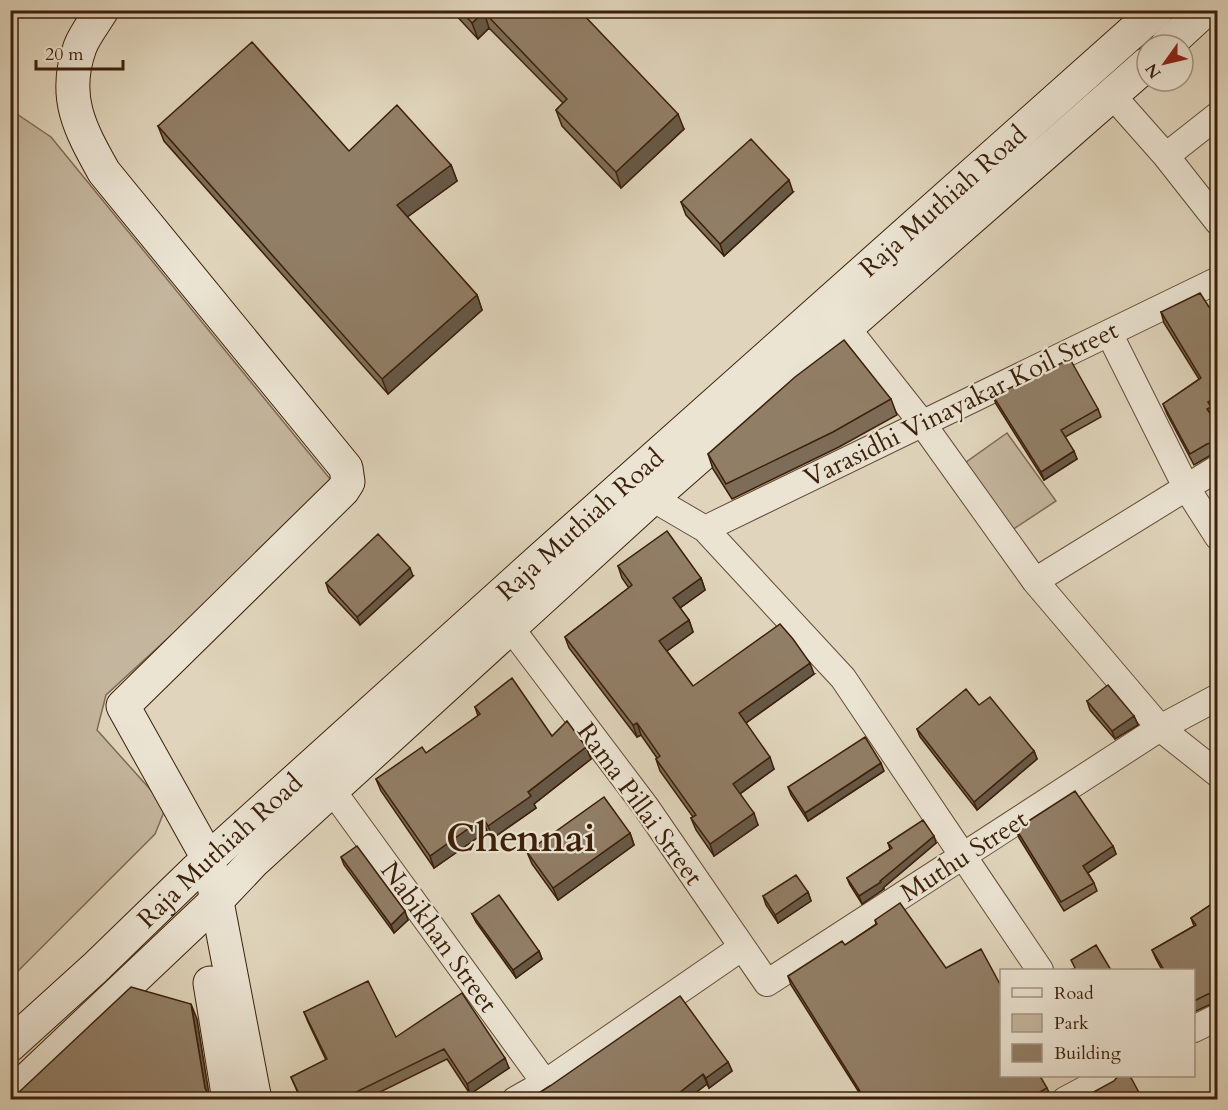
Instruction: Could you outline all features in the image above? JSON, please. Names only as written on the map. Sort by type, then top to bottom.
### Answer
[{"type":"main road","points":[[102,10],[80,46],[74,74],[73,107],[85,138],[104,172],[346,468],[348,482],[344,490],[123,706],[202,866],[255,1100]]},
{"type":"main road","name":"Raja Muthiah Road","points":[[10,1045],[202,866],[579,525],[1157,10]]},
{"type":"main road","points":[[1180,33],[1205,10]]},
{"type":"main road","name":"Raja Muthiah Road","points":[[10,1096],[210,907],[254,861],[652,498],[1135,75]]},
{"type":"main road","points":[[210,907],[229,1100]]},
{"type":"street","points":[[1112,95],[1166,156],[1218,222]]},
{"type":"street","points":[[1166,156],[1218,115]]},
{"type":"street","name":"Varasidhi Vinayakar Koil Street","points":[[705,529],[1218,280]]},
{"type":"street","points":[[847,328],[922,423],[1035,581],[1160,728],[1218,774]]},
{"type":"street","points":[[1109,333],[1186,487],[1218,537]]},
{"type":"street","points":[[1035,581],[1218,468]]},
{"type":"street","points":[[652,498],[705,529],[843,678],[1039,969]]},
{"type":"street","name":"Rama Pillai Street","points":[[510,627],[646,807],[767,983]]},
{"type":"street","name":"Muthu Street","points":[[767,983],[1160,728],[1218,697]]},
{"type":"street","name":"Nabikhan Street","points":[[332,790],[545,1083]]},
{"type":"street","points":[[515,1100],[545,1083],[741,948]]},
{"type":"street","points":[[1195,1028],[1218,1017]]},
{"type":"street","points":[[1065,1100],[1108,1077]]},
{"type":"green space","points":[[11,110],[51,137],[335,485],[106,695],[97,730],[166,807],[155,834],[11,978]]},
{"type":"green space","points":[[1007,433],[1056,501],[1003,536],[955,470]]},
{"type":"building","points":[[460,10],[579,10],[678,114],[616,172],[556,110],[567,99],[484,12],[472,23]]},
{"type":"building","points":[[252,42],[349,151],[397,105],[451,165],[397,205],[477,295],[382,379],[158,126]]},
{"type":"building","points":[[751,139],[789,180],[720,244],[681,202]]},
{"type":"building","points":[[1200,293],[1218,321],[1218,396],[1208,402],[1211,407],[1207,409],[1218,425],[1218,444],[1214,442],[1207,444],[1190,454],[1163,404],[1201,378],[1161,312]]},
{"type":"building","points":[[844,340],[891,399],[833,432],[726,484],[708,454],[795,377]]},
{"type":"building","points":[[1070,359],[1098,409],[1061,430],[1074,451],[1041,472],[993,396]]},
{"type":"building","points":[[667,531],[701,578],[673,598],[689,620],[659,641],[693,686],[780,624],[810,663],[739,713],[770,757],[733,784],[754,813],[710,844],[691,818],[696,815],[656,759],[660,756],[637,723],[633,725],[565,637],[632,585],[618,566]]},
{"type":"building","points":[[378,534],[410,568],[357,617],[326,583]]},
{"type":"building","points":[[512,678],[552,736],[567,721],[586,747],[528,792],[531,796],[488,826],[483,818],[430,856],[376,779],[422,747],[426,753],[480,714],[475,707]]},
{"type":"building","points":[[1108,685],[1134,716],[1112,731],[1087,701]]},
{"type":"building","points":[[966,689],[979,705],[990,697],[1034,751],[974,802],[917,729]]},
{"type":"building","points":[[865,737],[881,763],[805,813],[788,787]]},
{"type":"building","points":[[1075,791],[1113,846],[1083,866],[1094,883],[1061,902],[1016,829]]},
{"type":"building","points":[[604,797],[630,833],[553,888],[527,852]]},
{"type":"building","points":[[923,820],[934,836],[881,882],[859,896],[847,878],[892,848],[888,843]]},
{"type":"building","points":[[357,846],[405,911],[391,925],[341,857]]},
{"type":"building","points":[[796,875],[808,892],[775,915],[763,896]]},
{"type":"building","points":[[499,895],[539,951],[513,970],[472,914]]},
{"type":"building","points":[[1218,900],[1218,993],[1208,994],[1195,1000],[1195,969],[1163,969],[1152,950],[1196,925],[1191,918]]},
{"type":"building","points":[[900,903],[946,968],[981,949],[1000,984],[1000,1077],[1041,1077],[1047,1088],[1026,1100],[1012,1100],[1011,1097],[1007,1100],[857,1100],[863,1096],[788,976],[842,941],[845,945],[877,924],[875,920]]},
{"type":"building","points":[[1096,945],[1110,969],[1072,969],[1075,968],[1071,960]]},
{"type":"building","points":[[368,981],[396,1037],[462,993],[505,1058],[467,1084],[444,1049],[340,1100],[302,1100],[291,1077],[327,1059],[304,1012]]},
{"type":"building","points":[[131,987],[191,1004],[205,1088],[209,1097],[214,1100],[10,1100],[10,1098]]},
{"type":"building","points":[[680,996],[728,1062],[706,1078],[703,1074],[670,1100],[528,1100],[550,1086]]},
{"type":"building","points":[[1117,1077],[1131,1077],[1143,1100],[1079,1100]]},
{"type":"district","name":"Chennai","points":[[521,839]]}]
